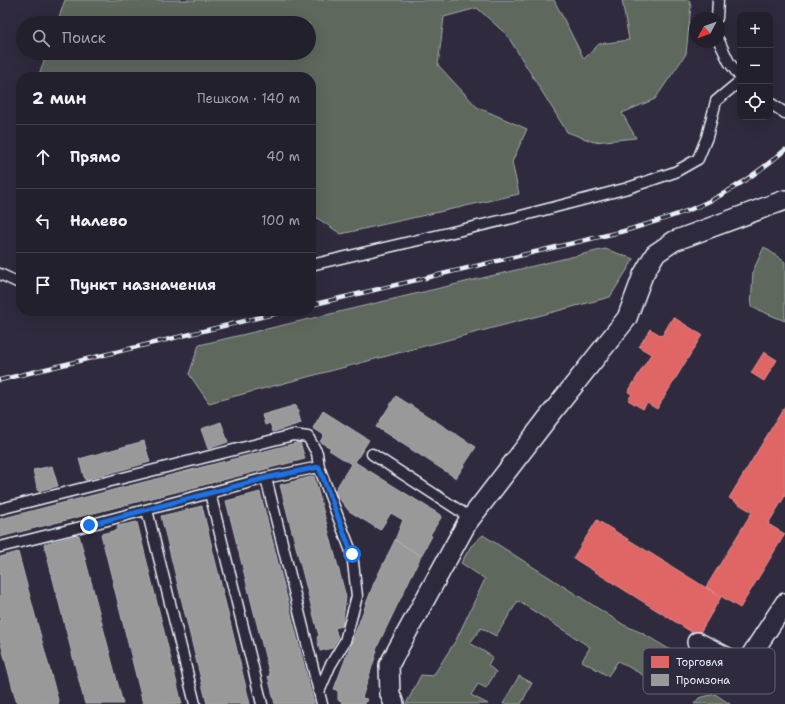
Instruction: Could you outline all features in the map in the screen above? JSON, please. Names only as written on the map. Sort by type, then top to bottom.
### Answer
[{"type":"street","points":[[394,704],[390,694],[389,665],[471,518],[546,419],[626,318],[643,274],[655,254],[674,241],[785,200]]},
{"type":"street","points":[[756,648],[785,603]]},
{"type":"street","points":[[697,642],[709,648]]},
{"type":"lane","points":[[717,12],[718,0]]},
{"type":"lane","points":[[722,48],[729,62],[737,73]]},
{"type":"lane","points":[[316,264],[517,217],[628,188],[675,172],[698,159],[707,137],[716,101],[737,84]]},
{"type":"lane","points":[[773,105],[785,113]]},
{"type":"lane","points":[[0,274],[16,282]]},
{"type":"lane","points":[[0,509],[293,435],[308,437],[316,453],[319,467],[352,554],[357,596],[345,641],[330,666],[319,692]]},
{"type":"lane","points":[[372,454],[471,518]]},
{"type":"lane","points":[[0,546],[147,510],[266,478],[319,467]]},
{"type":"lane","points":[[266,478],[322,704]]},
{"type":"lane","points":[[210,493],[262,704]]},
{"type":"lane","points":[[147,510],[195,704]]},
{"type":"green space","points":[[65,0],[554,0],[584,59],[599,44],[629,40],[622,0],[689,0],[691,6],[690,12],[689,12],[686,54],[655,99],[622,113],[636,138],[594,142],[567,132],[507,35],[477,8],[444,17],[438,65],[477,107],[527,129],[512,162],[519,194],[341,234],[316,217],[316,72],[40,72],[44,60],[316,60],[316,16],[59,16]]},
{"type":"green space","points":[[764,247],[785,262],[785,321],[751,307],[753,271]]},
{"type":"green space","points":[[605,249],[634,259],[610,297],[209,403],[189,374],[199,345]]},
{"type":"green space","points":[[483,535],[624,625],[642,633],[667,648],[643,648],[643,675],[618,661],[608,676],[582,661],[590,647],[518,601],[496,636],[481,628],[470,643],[493,657],[488,665],[496,672],[486,688],[478,684],[471,695],[488,704],[406,704],[421,675],[433,676],[456,640],[485,579],[461,563],[471,546]]},
{"type":"green space","points":[[519,676],[532,683],[521,704],[503,704]]},
{"type":"green space","points":[[715,694],[730,704],[694,704],[699,698]]},
{"type":"building: Торговля","points":[[673,317],[702,335],[657,409],[647,403],[643,409],[628,400],[632,394],[628,392],[651,354],[639,347],[650,329],[662,336]]},
{"type":"building: Торговля","points":[[764,352],[777,360],[764,381],[751,373]]},
{"type":"building: Торговля","points":[[785,406],[785,496],[768,524],[785,534],[740,608],[706,587],[752,512],[729,498]]},
{"type":"building: Торговля","points":[[597,520],[721,597],[698,636],[573,558]]},
{"type":"building: Промзона","points":[[396,396],[476,447],[456,478],[376,427]]},
{"type":"building: Промзона","points":[[296,405],[301,423],[273,432],[270,423],[265,425],[262,415]]},
{"type":"building: Промзона","points":[[323,411],[369,440],[355,462],[442,516],[430,535],[432,536],[421,556],[395,540],[403,520],[391,513],[380,530],[349,511],[334,492],[351,464],[329,450],[331,448],[320,442],[324,435],[313,428]]},
{"type":"building: Промзона","points":[[221,422],[228,442],[208,449],[201,429]]},
{"type":"building: Промзона","points":[[144,441],[150,462],[85,480],[79,459]]},
{"type":"building: Промзона","points":[[300,442],[305,459],[0,537],[0,519]]},
{"type":"building: Промзона","points":[[52,466],[58,486],[38,491],[33,470]]},
{"type":"building: Промзона","points":[[314,476],[346,597],[342,626],[335,628],[338,638],[332,648],[320,651],[317,637],[319,636],[280,485]]},
{"type":"building: Промзона","points":[[260,492],[314,704],[275,704],[268,676],[270,676],[226,501]]},
{"type":"building: Промзона","points":[[202,506],[250,704],[207,704],[161,516]]},
{"type":"building: Промзона","points":[[137,522],[182,704],[143,704],[101,534],[118,530],[117,526]]},
{"type":"building: Промзона","points":[[79,535],[123,704],[85,704],[44,544]]},
{"type":"building: Промзона","points":[[395,540],[421,556],[376,649],[377,651],[362,698],[367,699],[365,704],[341,704],[342,701],[338,700],[338,691],[334,689],[374,583]]},
{"type":"building: Промзона","points":[[18,552],[59,704],[17,704],[0,640],[0,557]]},
{"type":"railway","points":[[316,304],[624,231],[664,219],[714,199],[736,187],[785,150]]},
{"type":"railway","points":[[0,380],[265,316]]},
{"type":"route","points":[[89,525],[266,478],[319,467],[338,513],[352,554]]}]
